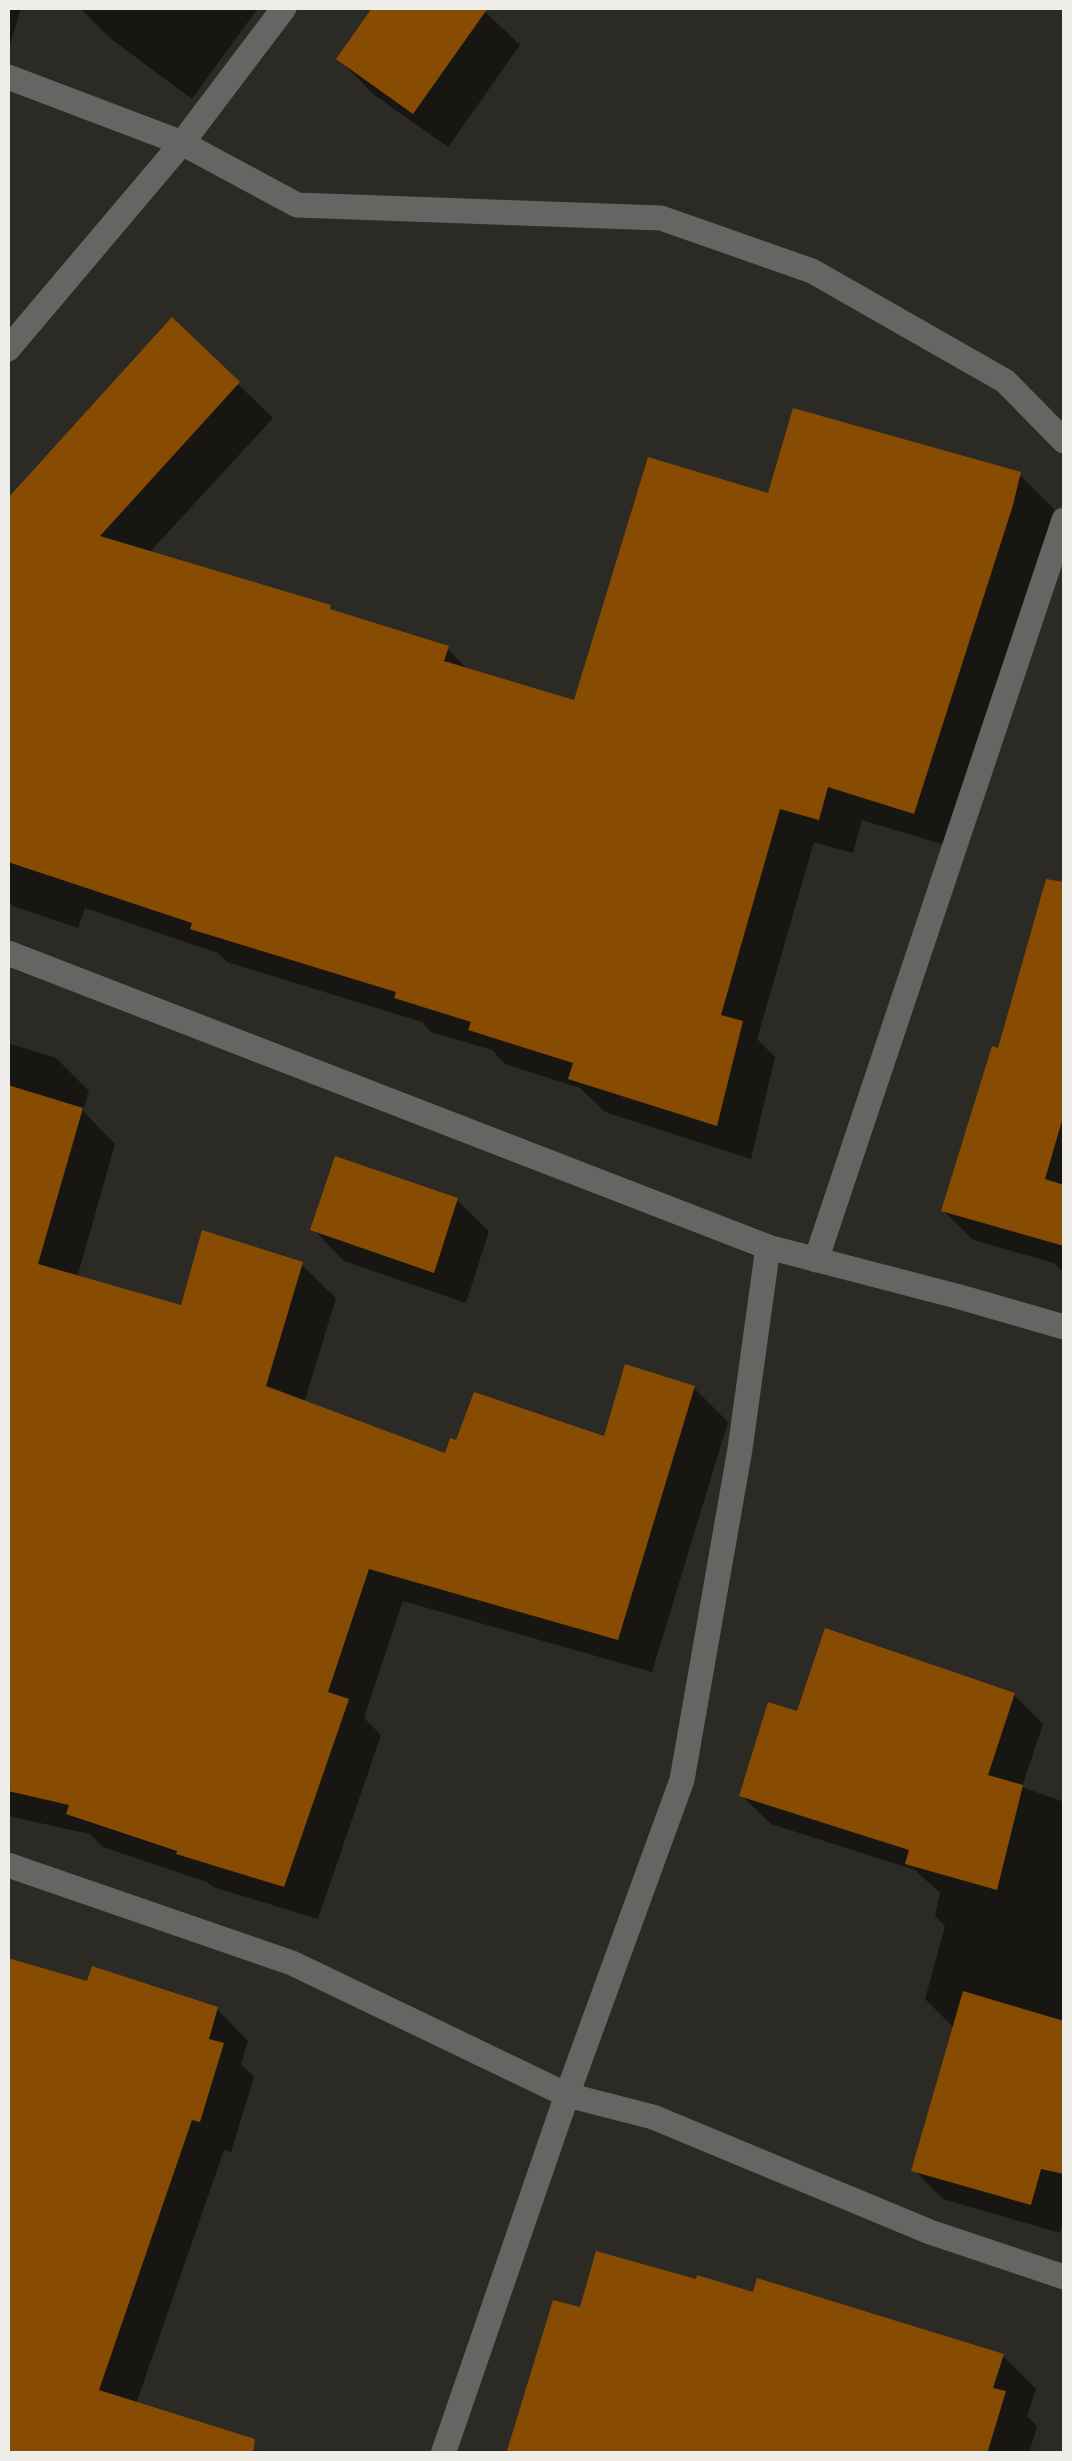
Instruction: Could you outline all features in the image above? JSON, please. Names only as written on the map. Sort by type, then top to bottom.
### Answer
[{"type":"street","points":[[8,349],[182,143],[284,8]]},
{"type":"street","points":[[8,77],[182,143],[297,205],[662,218],[812,271],[1005,381],[1064,440]]},
{"type":"street","points":[[816,1260],[1064,520]]},
{"type":"street","points":[[8,953],[768,1247],[1064,1327]]},
{"type":"street","points":[[443,2454],[567,2095],[682,1780],[740,1449],[768,1247]]},
{"type":"street","points":[[8,1865],[292,1963],[567,2095],[653,2117],[930,2232],[1064,2277]]},
{"type":"building","points":[[372,8],[488,8],[413,114],[336,59]]},
{"type":"building","points":[[172,317],[240,382],[100,536],[331,605],[330,609],[449,646],[444,661],[574,700],[648,457],[768,493],[793,408],[1021,472],[914,814],[828,787],[819,820],[780,809],[721,1015],[743,1021],[717,1126],[568,1079],[573,1063],[468,1030],[471,1022],[394,998],[396,992],[190,929],[192,923],[8,862],[8,498]]},
{"type":"building","points":[[1046,879],[1064,882],[1064,1114],[1045,1179],[1064,1185],[1064,1246],[941,1211],[992,1046],[998,1048]]},
{"type":"building","points":[[8,1085],[83,1108],[38,1264],[181,1305],[202,1230],[303,1262],[266,1386],[445,1453],[450,1438],[456,1440],[474,1392],[604,1436],[625,1364],[695,1386],[618,1640],[369,1569],[328,1692],[349,1699],[284,1887],[176,1854],[177,1851],[66,1814],[69,1805],[8,1791]]},
{"type":"building","points":[[335,1156],[458,1198],[434,1273],[310,1230]]},
{"type":"building","points":[[825,1628],[1015,1693],[988,1775],[1023,1785],[997,1890],[905,1864],[909,1850],[739,1796],[768,1702],[797,1711]]},
{"type":"building","points":[[8,1958],[87,1981],[92,1966],[218,2007],[209,2039],[224,2043],[200,2122],[192,2120],[99,2390],[255,2439],[253,2454],[8,2454]]},
{"type":"building","points":[[963,1991],[1064,2021],[1064,2174],[1041,2169],[1031,2205],[911,2171]]},
{"type":"building","points":[[596,2251],[753,2292],[757,2278],[1004,2354],[993,2388],[1006,2391],[987,2454],[506,2454],[553,2300],[580,2307]]}]
